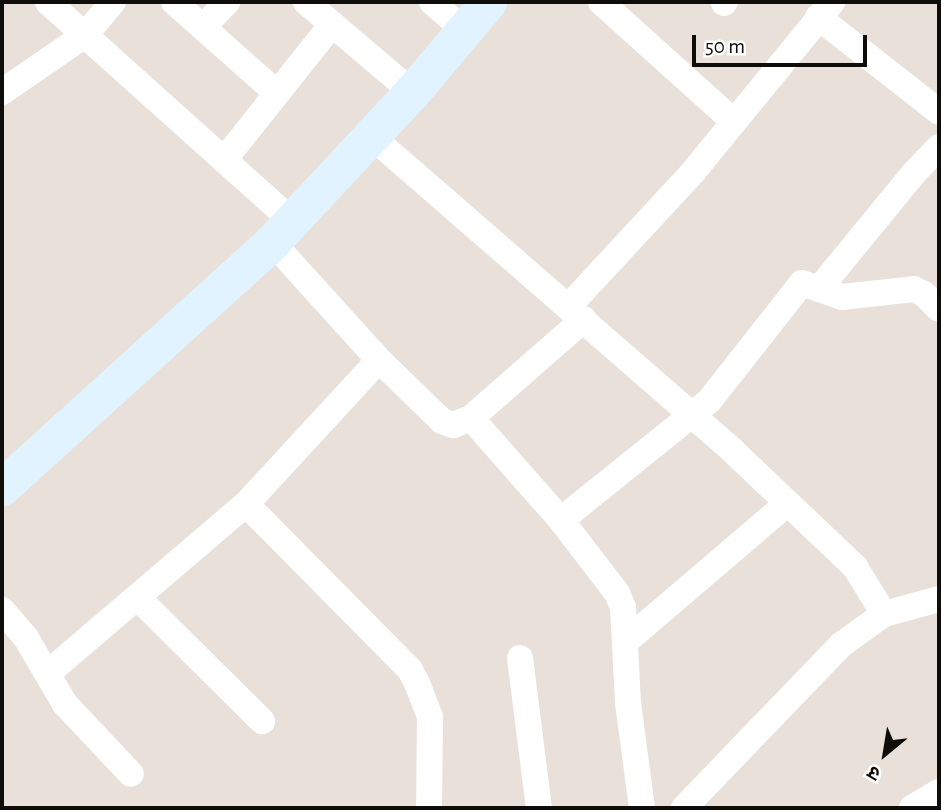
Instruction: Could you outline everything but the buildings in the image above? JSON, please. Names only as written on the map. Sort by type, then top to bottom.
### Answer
[{"type":"street","points":[[48,2],[224,160],[379,360],[442,421],[453,425],[471,418],[576,312],[825,9],[939,112]]},
{"type":"street","points":[[2,92],[85,35],[113,2]]},
{"type":"street","points":[[174,2],[277,93]]},
{"type":"street","points":[[203,27],[227,2]]},
{"type":"street","points":[[306,2],[412,92]]},
{"type":"street","points":[[432,2],[464,30]]},
{"type":"street","points":[[2,487],[281,231],[412,92],[488,2]]},
{"type":"street","points":[[601,2],[733,121]]},
{"type":"street","points":[[224,160],[332,24]]},
{"type":"street","points":[[371,136],[692,414],[788,503],[855,567],[884,614]]},
{"type":"street","points":[[819,289],[914,173],[939,147]]},
{"type":"street","points":[[561,520],[709,401],[802,283],[842,297],[914,289],[934,297]]},
{"type":"street","points":[[48,673],[246,504],[379,360]]},
{"type":"street","points":[[471,418],[561,520],[617,593],[623,607],[628,703],[642,808]]},
{"type":"street","points":[[625,642],[788,503]]},
{"type":"street","points":[[246,504],[410,670],[418,682],[430,717],[429,808]]},
{"type":"street","points":[[138,598],[262,721]]},
{"type":"street","points":[[684,808],[841,645],[884,614],[939,599]]},
{"type":"street","points":[[2,610],[26,638],[65,704],[131,774]]},
{"type":"street","points":[[520,658],[539,808]]},
{"type":"street","points":[[912,808],[939,792]]}]
